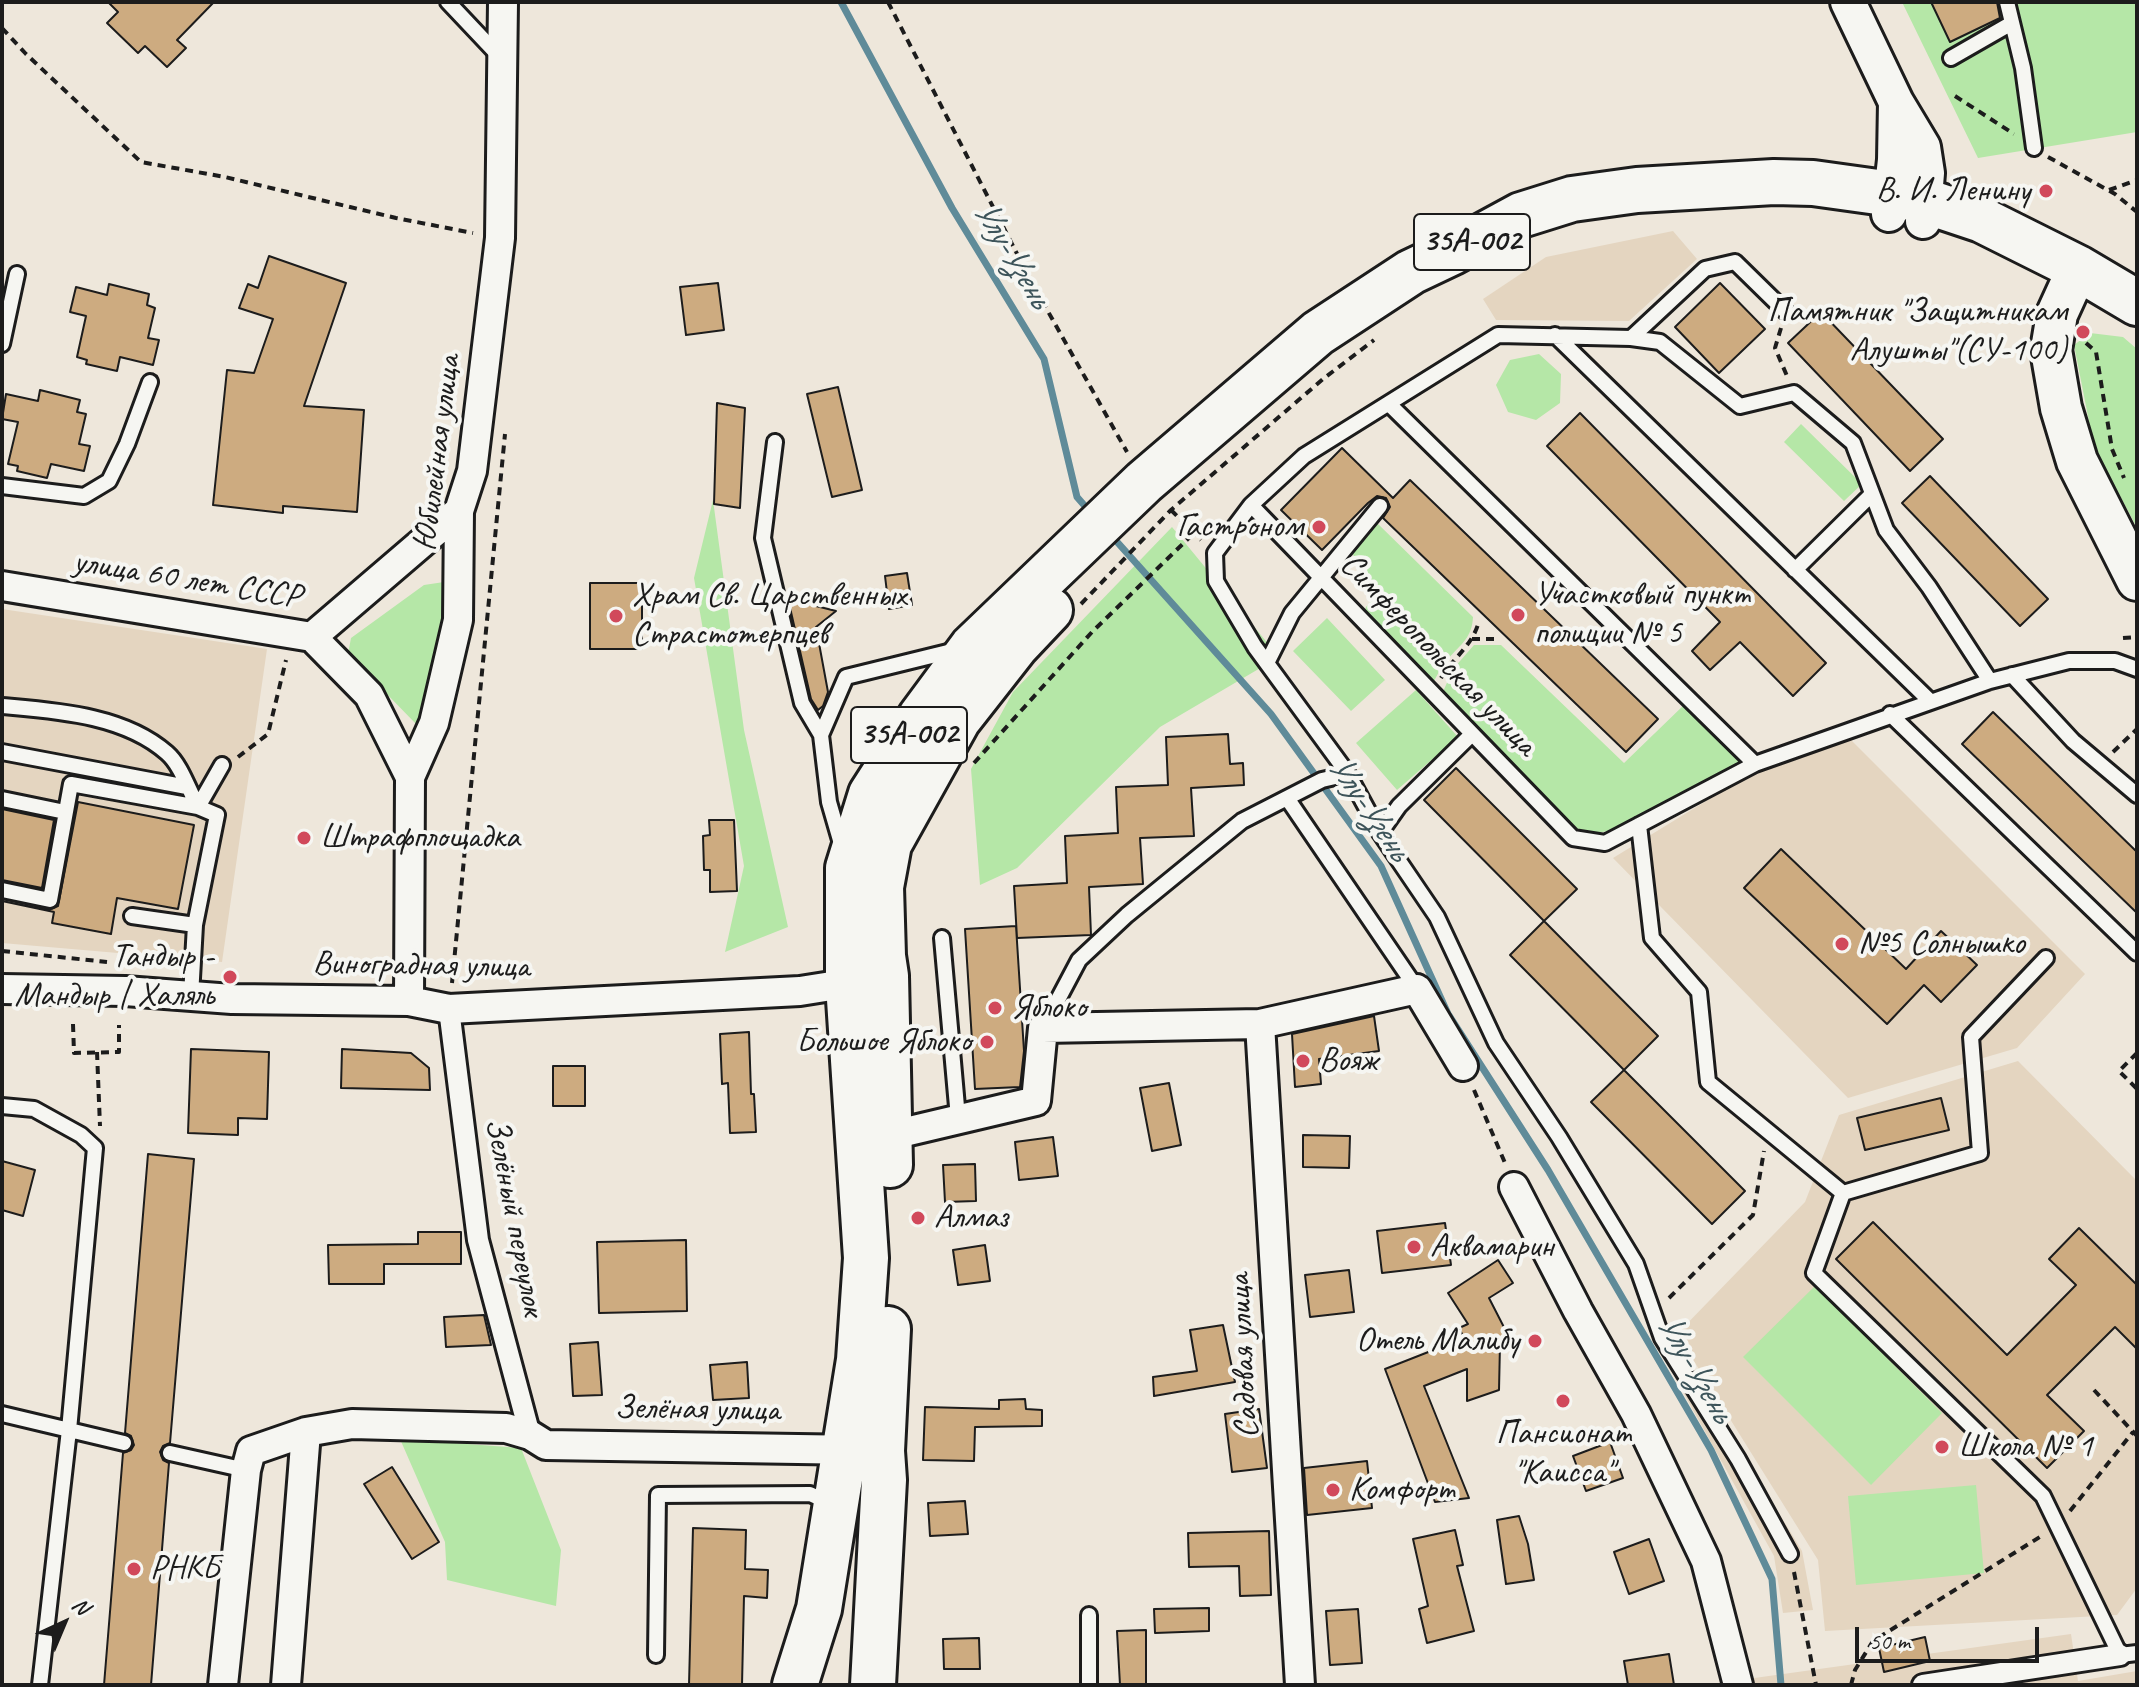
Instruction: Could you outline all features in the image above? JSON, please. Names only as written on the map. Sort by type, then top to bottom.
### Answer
[{"type":"highway","name":"35А-002","points":[[864,1450],[859,1360],[866,1258],[867,980],[889,844],[958,720],[1016,646],[1101,554],[1318,333],[1411,272],[1521,215],[1572,199],[1637,190],[1774,182],[1844,186],[1907,207]]},
{"type":"highway","points":[[1146,509],[1275,400],[1416,294],[1532,219],[1614,203],[1726,196],[1907,207],[1984,232],[2068,289],[2137,329]]},
{"type":"highway","points":[[2068,289],[2126,294],[2137,303]]},
{"type":"highway","name":"35А-002","points":[[867,980],[848,868],[871,794],[921,716],[972,647],[1101,554]]},
{"type":"highway","points":[[795,1685],[819,1609],[835,1506],[864,1450],[885,1420],[892,1198],[888,1136],[867,980]]},
{"type":"highway","points":[[864,1450],[884,1480],[873,1685]]},
{"type":"main road","points":[[2068,289],[2051,350],[2061,408],[2077,461],[2137,580]]},
{"type":"street","name":"Юбилейная улица","points":[[409,1001],[410,777],[434,723],[458,620],[459,511],[472,471],[500,238],[503,2]]},
{"type":"street","points":[[1848,2],[1927,173],[1907,207]]},
{"type":"street","points":[[1844,186],[1865,176],[1905,128]]},
{"type":"street","points":[[1905,128],[1984,232]]},
{"type":"street","name":"улица 60 лет СССР","points":[[2,586],[303,636],[459,511]]},
{"type":"street","points":[[303,636],[369,695],[410,777]]},
{"type":"street","name":"Виноградная улица","points":[[2,989],[409,1001],[449,1009],[800,991],[867,980]]},
{"type":"street","points":[[888,1136],[1036,1101],[1043,1028],[1260,1024],[1417,989],[1463,1066]]},
{"type":"street","name":"Зелёный переулок","points":[[449,1009],[478,1240],[538,1440]]},
{"type":"street","name":"Садовая улица","points":[[1260,1024],[1300,1685]]},
{"type":"street","points":[[1514,1187],[1636,1414],[1706,1561],[1738,1685]]},
{"type":"street","name":"Зелёная улица","points":[[246,1470],[251,1451],[306,1432],[352,1424],[506,1428],[538,1440],[864,1450]]},
{"type":"street","points":[[286,1685],[306,1432]]},
{"type":"street","points":[[223,1685],[246,1470]]},
{"type":"street","points":[[1923,1685],[2129,1654]]},
{"type":"lane","points":[[448,2],[502,59]]},
{"type":"lane","points":[[2007,2],[2023,68],[2034,148]]},
{"type":"lane","points":[[1951,58],[2012,23]]},
{"type":"lane","points":[[1631,338],[1705,269],[1735,262],[1786,312]]},
{"type":"lane","points":[[2,344],[17,274]]},
{"type":"lane","points":[[1790,1554],[1738,1459],[1662,1338],[1636,1264],[1559,1137],[1496,1043],[1437,917],[1380,833],[1348,774],[1267,663],[1216,581],[1215,553],[1251,505],[1304,456],[1498,335],[1631,338],[1660,342],[1740,406],[1794,393],[1853,443],[1886,530],[1929,587],[1990,681]]},
{"type":"lane","points":[[1555,335],[1930,701]]},
{"type":"lane","points":[[2,486],[84,496],[109,481],[127,444],[150,382]]},
{"type":"lane","points":[[1389,404],[1755,764]]},
{"type":"lane","points":[[775,442],[763,538],[802,703],[821,735],[829,802],[848,868]]},
{"type":"lane","points":[[1795,570],[1872,494]]},
{"type":"lane","name":"Симферопольская улица","points":[[1251,505],[1573,838],[1605,843],[1755,764],[1990,681],[2069,661],[2115,661],[2137,669]]},
{"type":"lane","points":[[1267,663],[1292,613],[1380,506]]},
{"type":"lane","points":[[821,735],[846,677],[972,647]]},
{"type":"lane","points":[[2012,675],[2073,741],[2137,795]]},
{"type":"lane","points":[[2,706],[59,711],[134,731],[170,755],[198,807]]},
{"type":"lane","points":[[1890,714],[2137,953]]},
{"type":"lane","points":[[1380,833],[1399,806],[1472,734]]},
{"type":"lane","points":[[2,752],[187,787]]},
{"type":"lane","points":[[198,807],[222,765]]},
{"type":"lane","points":[[1043,1028],[1079,960],[1117,924],[1242,821],[1319,781],[1348,774]]},
{"type":"lane","points":[[2,890],[50,900],[71,784],[198,807],[217,815],[195,925],[191,996]]},
{"type":"lane","points":[[1287,798],[1417,989]]},
{"type":"lane","points":[[2,799],[65,812]]},
{"type":"lane","points":[[1639,825],[1652,938],[1699,992],[1708,1082],[1843,1193]]},
{"type":"lane","points":[[132,916],[195,925]]},
{"type":"lane","points":[[942,938],[958,1118]]},
{"type":"lane","points":[[1843,1193],[1980,1153],[1971,1037],[2046,958]]},
{"type":"lane","points":[[2,1106],[34,1109],[81,1135],[95,1148],[69,1430],[40,1685]]},
{"type":"lane","points":[[1843,1193],[1814,1273],[2043,1496],[2129,1654]]},
{"type":"lane","points":[[2,1414],[124,1443]]},
{"type":"lane","points":[[170,1453],[246,1470]]},
{"type":"lane","points":[[656,1655],[658,1495],[810,1494],[835,1506]]},
{"type":"lane","points":[[1089,1615],[1089,1685]]},
{"type":"path","points":[[888,2],[1146,509],[1187,525]]},
{"type":"path","points":[[2,28],[141,162],[225,177],[396,218],[500,238]]},
{"type":"path","points":[[2108,190],[2137,180]]},
{"type":"path","points":[[2115,194],[2137,212]]},
{"type":"path","points":[[2068,289],[2096,352],[2112,449],[2126,481]]},
{"type":"path","points":[[1786,312],[1775,348],[1794,393]]},
{"type":"path","points":[[1101,554],[1146,509],[1383,333]]},
{"type":"path","points":[[449,1009],[506,429]]},
{"type":"path","points":[[990,748],[1092,632],[1193,534]]},
{"type":"path","points":[[1433,693],[1450,664],[1472,639],[1479,621]]},
{"type":"path","points":[[222,765],[248,752],[268,734],[303,636]]},
{"type":"path","points":[[2123,638],[2137,637]]},
{"type":"path","points":[[1472,639],[1496,639]]},
{"type":"path","points":[[2101,763],[2137,729]]},
{"type":"path","points":[[2,951],[113,963]]},
{"type":"path","points":[[73,1024],[74,1053],[119,1052],[119,1025]]},
{"type":"path","points":[[95,1148],[100,1123],[97,1052]]},
{"type":"path","points":[[2137,1053],[2119,1071],[2137,1089]]},
{"type":"path","points":[[1463,1066],[1514,1187]]},
{"type":"path","points":[[1653,1314],[1753,1215],[1768,1132]]},
{"type":"path","points":[[1851,1685],[1855,1670],[1873,1641],[2058,1526],[2135,1434],[2094,1390]]},
{"type":"path","points":[[1790,1554],[1816,1685]]},
{"type":"shaded area","points":[[1673,231],[1697,259],[1629,321],[1496,320],[1483,299],[1546,257]]},
{"type":"shaded area","points":[[2,609],[267,649],[222,962],[2,943]]},
{"type":"shaded area","points":[[1847,736],[2085,974],[2017,1048],[1848,1098],[1613,858],[1755,771]]},
{"type":"shaded area","name":"Школа № 1","points":[[2018,1061],[2137,1181],[2137,1588],[2117,1615],[1825,1631],[1818,1560],[1677,1334],[1805,1202],[1839,1115]]},
{"type":"shaded area","points":[[1683,1356],[1802,1551],[1813,1610],[1783,1613],[1774,1556],[1668,1365]]},
{"type":"shaded area","points":[[2071,1634],[2078,1681],[2137,1671],[2137,1685],[1704,1685]]},
{"type":"green space","points":[[1902,2],[2137,2],[2137,132],[1978,158]]},
{"type":"green space","points":[[2090,333],[2123,337],[2137,349],[2137,528],[2094,447],[2074,345]]},
{"type":"green space","points":[[1539,354],[1561,374],[1560,403],[1536,420],[1508,412],[1496,385],[1510,360]]},
{"type":"green space","points":[[1801,424],[1862,484],[1844,501],[1784,442]]},
{"type":"green space","points":[[713,500],[744,730],[788,927],[725,952],[744,866],[694,578]]},
{"type":"green space","points":[[1376,522],[1473,617],[1468,636],[1443,665],[1431,687],[1363,615],[1378,593],[1352,553]]},
{"type":"green space","points":[[1172,527],[1279,657],[1160,727],[1017,868],[980,885],[971,769],[1013,692]]},
{"type":"green space","points":[[444,582],[451,596],[425,728],[416,724],[348,654],[351,638],[424,585]]},
{"type":"green space","points":[[1327,618],[1385,680],[1351,711],[1293,651]]},
{"type":"green space","points":[[1474,645],[1501,645],[1624,763],[1686,703],[1743,762],[1619,829],[1597,833],[1576,832],[1442,694],[1453,669]]},
{"type":"green space","points":[[1416,690],[1458,737],[1397,790],[1356,743]]},
{"type":"green space","points":[[1815,1286],[1942,1413],[1871,1485],[1743,1357]]},
{"type":"green space","points":[[400,1439],[521,1448],[561,1550],[556,1606],[447,1580],[445,1542]]},
{"type":"green space","points":[[1976,1485],[1984,1573],[1856,1585],[1848,1496]]},
{"type":"building","points":[[108,2],[214,2],[177,40],[186,48],[167,67],[145,46],[138,53],[107,23],[118,12]]},
{"type":"building","points":[[1931,2],[1997,2],[2000,18],[1950,42]]},
{"type":"building","points":[[269,256],[346,283],[304,406],[364,410],[357,512],[283,506],[283,513],[213,505],[227,370],[254,373],[273,319],[239,308],[248,284],[258,288]]},
{"type":"building","points":[[718,283],[724,330],[686,335],[680,287]]},
{"type":"building","points":[[1720,283],[1765,329],[1719,373],[1675,327]]},
{"type":"building","points":[[109,284],[149,294],[147,305],[155,308],[148,338],[159,340],[153,365],[120,357],[117,371],[86,364],[87,360],[77,357],[86,316],[70,312],[76,287],[107,295]]},
{"type":"building","points":[[1821,312],[1943,439],[1910,471],[1788,343]]},
{"type":"building","points":[[838,387],[862,490],[832,497],[807,394]]},
{"type":"building","points":[[40,390],[80,400],[77,412],[86,414],[79,444],[90,446],[84,471],[51,464],[47,478],[17,471],[18,466],[8,464],[18,422],[2,419],[6,394],[38,401]]},
{"type":"building","points":[[717,403],[745,408],[740,508],[714,504]]},
{"type":"building","points":[[1580,413],[1826,663],[1793,696],[1740,642],[1710,670],[1692,651],[1720,622],[1547,446]]},
{"type":"building","points":[[1342,448],[1393,498],[1410,480],[1658,719],[1626,752],[1383,518],[1390,507],[1386,498],[1377,496],[1368,503],[1322,550],[1281,510]]},
{"type":"building","points":[[1930,476],[2048,599],[2020,626],[1902,503]]},
{"type":"building","points":[[907,573],[912,605],[889,609],[885,576]]},
{"type":"building","name":"Храм Св. Царственных Страстотерпцев","points":[[590,583],[642,583],[642,649],[590,649]]},
{"type":"building","points":[[788,599],[836,611],[816,627],[828,692],[823,706],[818,710],[811,699]]},
{"type":"building","points":[[1993,712],[2137,852],[2137,913],[1962,744]]},
{"type":"building","points":[[1228,734],[1230,764],[1243,763],[1244,785],[1191,788],[1194,836],[1140,838],[1143,884],[1089,887],[1091,935],[1017,938],[1014,886],[1067,883],[1065,836],[1118,833],[1116,787],[1168,785],[1166,737]]},
{"type":"building","points":[[1456,768],[1577,889],[1544,921],[1424,800]]},
{"type":"building","points":[[78,802],[194,825],[178,909],[117,898],[111,934],[52,923],[54,912],[2,901],[48,910],[58,906]]},
{"type":"building","points":[[2,809],[54,820],[42,888],[2,880]]},
{"type":"building","points":[[709,820],[734,820],[737,891],[710,892],[710,870],[704,870],[703,836],[710,835]]},
{"type":"building","name":"№5 Солнышко","points":[[1781,849],[1906,969],[1941,931],[1977,965],[1941,1002],[1924,985],[1887,1024],[1744,888]]},
{"type":"building","points":[[1544,921],[1658,1036],[1624,1070],[1510,955]]},
{"type":"building","name":"Яблоко","points":[[1016,926],[1024,1051],[1020,1087],[975,1089],[965,929]]},
{"type":"building","points":[[1374,1016],[1379,1051],[1319,1059],[1321,1084],[1295,1087],[1292,1034]]},
{"type":"building","points":[[749,1032],[756,1132],[730,1133],[728,1083],[722,1084],[720,1034]]},
{"type":"building","points":[[191,1049],[269,1052],[267,1119],[238,1118],[238,1135],[188,1133]]},
{"type":"building","points":[[342,1049],[411,1053],[429,1068],[430,1090],[341,1088]]},
{"type":"building","points":[[553,1066],[585,1066],[585,1106],[553,1106]]},
{"type":"building","points":[[1624,1070],[1745,1191],[1712,1224],[1591,1102]]},
{"type":"building","points":[[1169,1083],[1181,1145],[1152,1151],[1140,1088]]},
{"type":"building","points":[[1941,1098],[1949,1130],[1865,1150],[1857,1118]]},
{"type":"building","points":[[1303,1135],[1350,1136],[1349,1168],[1303,1167]]},
{"type":"building","points":[[1053,1137],[1058,1176],[1019,1180],[1015,1142]]},
{"type":"building","points":[[148,1154],[194,1159],[170,1443],[163,1446],[160,1452],[163,1460],[169,1463],[151,1685],[104,1685],[123,1453],[134,1445],[131,1436],[125,1433]]},
{"type":"building","points":[[2,1161],[35,1170],[23,1216],[2,1210]]},
{"type":"building","points":[[975,1164],[976,1201],[945,1202],[943,1165]]},
{"type":"building","points":[[1873,1222],[2007,1355],[2076,1285],[2049,1259],[2079,1228],[2137,1285],[2137,1349],[2115,1327],[2047,1395],[2084,1431],[2047,1468],[1836,1259]]},
{"type":"building","points":[[1445,1223],[1451,1265],[1382,1273],[1377,1231]]},
{"type":"building","points":[[418,1232],[461,1232],[461,1264],[384,1264],[384,1284],[329,1284],[328,1245],[418,1244]]},
{"type":"building","points":[[686,1240],[687,1311],[599,1313],[597,1242]]},
{"type":"building","points":[[985,1245],[990,1281],[958,1285],[953,1250]]},
{"type":"building","points":[[1498,1260],[1513,1283],[1489,1298],[1510,1339],[1500,1344],[1499,1390],[1467,1401],[1467,1369],[1424,1386],[1469,1498],[1435,1502],[1385,1369],[1464,1338],[1459,1328],[1468,1324],[1448,1293]]},
{"type":"building","points":[[1349,1270],[1354,1312],[1310,1317],[1305,1275]]},
{"type":"building","points":[[484,1315],[491,1345],[446,1347],[444,1317]]},
{"type":"building","points":[[1223,1325],[1235,1382],[1154,1396],[1153,1377],[1197,1371],[1190,1330]]},
{"type":"building","points":[[598,1342],[602,1395],[573,1396],[570,1344]]},
{"type":"building","points":[[747,1362],[749,1398],[713,1400],[710,1365]]},
{"type":"building","points":[[1025,1399],[1026,1409],[1042,1410],[1042,1426],[975,1427],[974,1461],[923,1460],[925,1407],[999,1409],[999,1400]]},
{"type":"building","points":[[1259,1409],[1267,1468],[1232,1472],[1225,1414]]},
{"type":"building","points":[[1610,1442],[1623,1478],[1586,1491],[1573,1456]]},
{"type":"building","points":[[1367,1461],[1372,1508],[1307,1515],[1304,1468]]},
{"type":"building","points":[[392,1467],[439,1542],[412,1559],[364,1484]]},
{"type":"building","points":[[965,1501],[968,1534],[930,1536],[928,1503]]},
{"type":"building","points":[[1519,1516],[1534,1580],[1506,1584],[1497,1520]]},
{"type":"building","points":[[693,1528],[746,1530],[745,1569],[768,1570],[767,1598],[744,1596],[742,1685],[689,1685]]},
{"type":"building","points":[[1455,1530],[1463,1565],[1457,1566],[1474,1631],[1427,1643],[1419,1609],[1428,1606],[1413,1539]]},
{"type":"building","points":[[1269,1531],[1271,1595],[1240,1596],[1239,1566],[1189,1567],[1188,1533]]},
{"type":"building","points":[[1649,1539],[1664,1581],[1629,1594],[1614,1552]]},
{"type":"building","points":[[1209,1608],[1209,1631],[1155,1633],[1154,1609]]},
{"type":"building","points":[[1358,1609],[1362,1663],[1330,1665],[1326,1611]]},
{"type":"building","points":[[1146,1630],[1146,1685],[1120,1685],[1117,1631]]},
{"type":"building","points":[[1925,1637],[1930,1661],[1884,1672],[1879,1648]]},
{"type":"building","points":[[979,1638],[980,1669],[944,1669],[943,1639]]},
{"type":"building","points":[[1669,1654],[1674,1685],[1628,1685],[1624,1661]]},
{"type":"waterway","name":"Улу-Узень","points":[[841,2],[952,208],[1044,359],[1077,497],[1091,513]]},
{"type":"waterway","name":"Улу-Узень","points":[[1110,534],[1271,714],[1381,866],[1448,1014],[1548,1170],[1711,1450],[1772,1579],[1781,1685]]},
{"type":"place","name":"В. И. Ленину","points":[[2046,191]]},
{"type":"place","name":"Памятник \"Защитникам Алушты\"(СУ-100)","points":[[2083,332]]},
{"type":"place","name":"Гастроном","points":[[1319,527]]},
{"type":"place","name":"Участковый пункт полиции № 5","points":[[1518,615]]},
{"type":"place","name":"Храм Св. Царственных Страстотерпцев","points":[[616,616]]},
{"type":"place","name":"Штрафплощадка","points":[[304,838]]},
{"type":"place","name":"№5 Солнышко","points":[[1842,944]]},
{"type":"place","name":"Тандыр - Мандыр | Халяль","points":[[230,977]]},
{"type":"place","name":"Яблоко","points":[[995,1008]]},
{"type":"place","name":"Большое Яблоко","points":[[987,1042]]},
{"type":"place","name":"Вояж","points":[[1303,1061]]},
{"type":"place","name":"Алмаз","points":[[918,1218]]},
{"type":"place","name":"Аквамарин","points":[[1414,1247]]},
{"type":"place","name":"Отель Малибу","points":[[1535,1341]]},
{"type":"place","name":"Пансионат \"Каисса\"","points":[[1563,1401]]},
{"type":"place","name":"Школа № 1","points":[[1942,1447]]},
{"type":"place","name":"Комфорт","points":[[1333,1490]]},
{"type":"place","name":"РНКБ","points":[[134,1569]]}]
